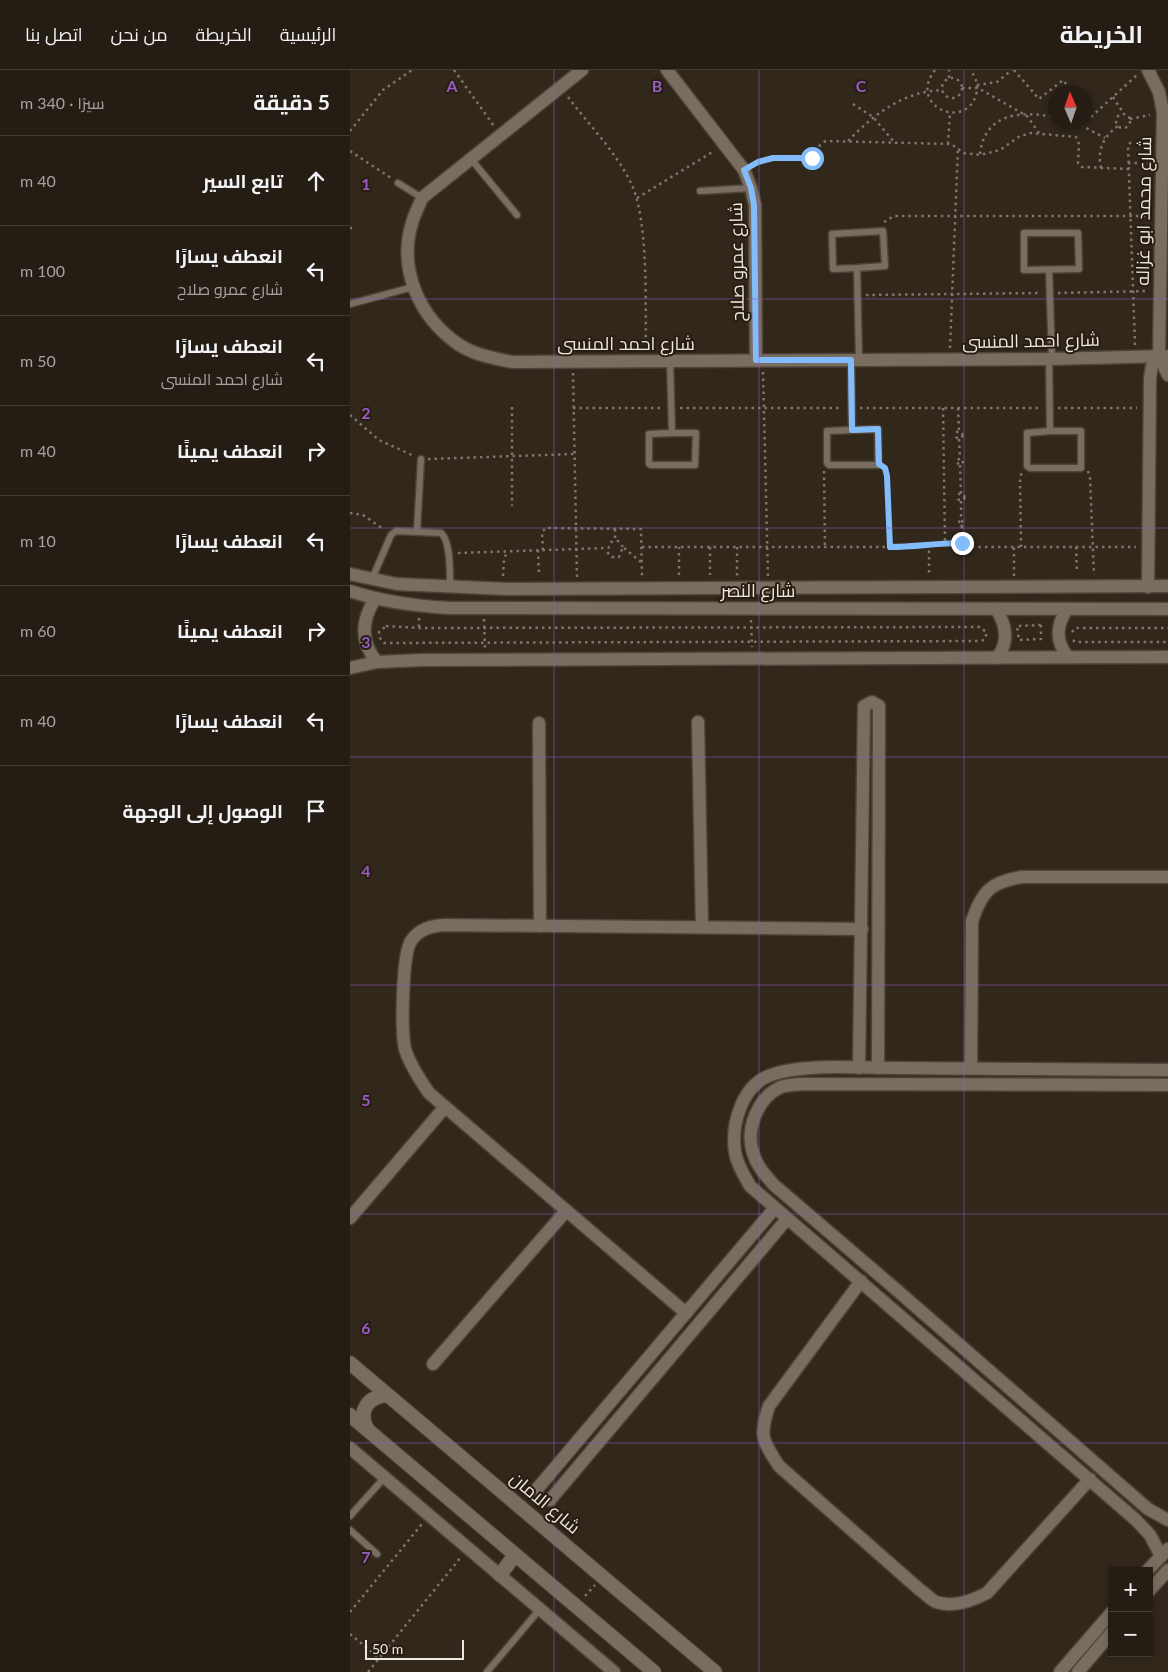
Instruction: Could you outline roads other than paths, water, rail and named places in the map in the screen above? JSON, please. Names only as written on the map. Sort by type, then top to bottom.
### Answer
[{"type":"street","name":"شارع عمرو صلاح","points":[[667,70],[744,170],[751,188],[754,205],[759,360]]},
{"type":"street","name":"شارع محمد ابو غزاله","points":[[1148,70],[1159,92],[1163,112],[1163,216],[1159,290],[1163,356],[1168,375]]},
{"type":"street","points":[[422,198],[501,136],[577,72]]},
{"type":"street","name":"شارع احمد المنسى","points":[[422,198],[412,224],[408,250],[413,287],[420,303],[437,326],[458,344],[484,356],[512,362],[1050,359],[1163,356]]},
{"type":"street","name":"شارع محمد ابو غزاله","points":[[1148,587],[1150,378],[1152,366],[1163,356]]},
{"type":"street","points":[[350,574],[371,580],[450,588],[507,589],[1168,586]]},
{"type":"street","points":[[795,588],[797,608]]},
{"type":"street","name":"شارع النصر","points":[[350,591],[375,599],[418,606],[484,608],[1168,609]]},
{"type":"street","points":[[375,599],[365,618],[363,630],[365,642],[377,662]]},
{"type":"street","points":[[1067,609],[1058,625],[1058,634],[1059,642],[1068,657]]},
{"type":"street","points":[[996,610],[1006,634],[1002,651],[997,658]]},
{"type":"street","points":[[350,668],[377,662],[486,660],[1168,657]]},
{"type":"street","points":[[858,1068],[862,929],[864,706],[872,702],[879,706],[878,1068]]},
{"type":"street","points":[[698,722],[702,927]]},
{"type":"street","points":[[539,723],[540,926]]},
{"type":"street","points":[[864,774],[879,774]]},
{"type":"street","points":[[971,1068],[972,921],[978,902],[989,888],[1005,880],[1022,877],[1168,877]]},
{"type":"street","points":[[686,1313],[429,1093],[416,1073],[405,1048],[405,958],[412,940],[418,934],[435,926],[862,929]]},
{"type":"street","points":[[860,997],[879,997]]},
{"type":"street","points":[[1151,1567],[1164,1552],[1142,1526],[975,1379],[774,1209],[750,1186],[741,1170],[735,1153],[734,1135],[737,1116],[744,1100],[755,1085],[769,1075],[803,1069],[1168,1070]]},
{"type":"street","points":[[1089,1070],[1089,1084]]},
{"type":"street","points":[[1168,1085],[801,1084],[782,1087],[766,1097],[757,1111],[751,1131],[752,1151],[761,1170],[774,1186],[1148,1509],[1168,1520]]},
{"type":"street","points":[[350,1218],[445,1107]]},
{"type":"street","points":[[537,1489],[774,1209]]},
{"type":"street","points":[[434,1364],[566,1211]]},
{"type":"street","points":[[550,1500],[787,1219]]},
{"type":"street","points":[[737,1252],[750,1263]]},
{"type":"street","points":[[861,1281],[770,1406],[762,1426],[765,1444],[779,1466],[920,1590],[936,1602],[952,1604],[972,1602],[987,1593],[1090,1479]]},
{"type":"street","name":"شارع الامان","points":[[350,1364],[715,1672]]},
{"type":"street","points":[[975,1379],[985,1368]]},
{"type":"street","points":[[367,1429],[363,1420],[363,1410],[368,1402],[377,1396],[387,1395]]},
{"type":"street","points":[[350,1415],[654,1672]]},
{"type":"street","points":[[350,1448],[614,1672]]},
{"type":"street","points":[[500,1575],[515,1556]]},
{"type":"street","points":[[1153,1586],[1168,1570]]},
{"type":"street","points":[[1060,1672],[1108,1617]]},
{"type":"street","points":[[1078,1672],[1108,1637]]},
{"type":"lane","points":[[471,159],[517,215]]},
{"type":"lane","points":[[398,183],[422,198]]},
{"type":"lane","points":[[700,191],[751,188]]},
{"type":"lane","points":[[882,231],[884,233],[885,266],[857,268],[833,269],[832,234],[882,231]]},
{"type":"lane","points":[[1024,233],[1078,233],[1079,269],[1049,270],[1024,270],[1024,233]]},
{"type":"lane","points":[[852,430],[858,295],[857,268]]},
{"type":"lane","points":[[1049,270],[1050,431]]},
{"type":"lane","points":[[350,304],[413,287]]},
{"type":"lane","points":[[670,361],[672,433]]},
{"type":"lane","points":[[878,429],[879,464],[829,465],[827,463],[827,430],[852,430],[878,429]]},
{"type":"lane","points":[[1050,431],[1081,432],[1081,467],[1028,467],[1027,433],[1050,431]]},
{"type":"lane","points":[[672,433],[696,433],[695,465],[650,465],[649,434],[672,433]]},
{"type":"lane","points":[[417,531],[421,459]]},
{"type":"lane","points":[[371,580],[391,535],[402,530],[441,533],[446,540],[450,588]]},
{"type":"lane","points":[[350,1516],[385,1477]]},
{"type":"lane","points":[[350,1530],[377,1554]]},
{"type":"lane","points":[[487,1672],[540,1609]]}]
